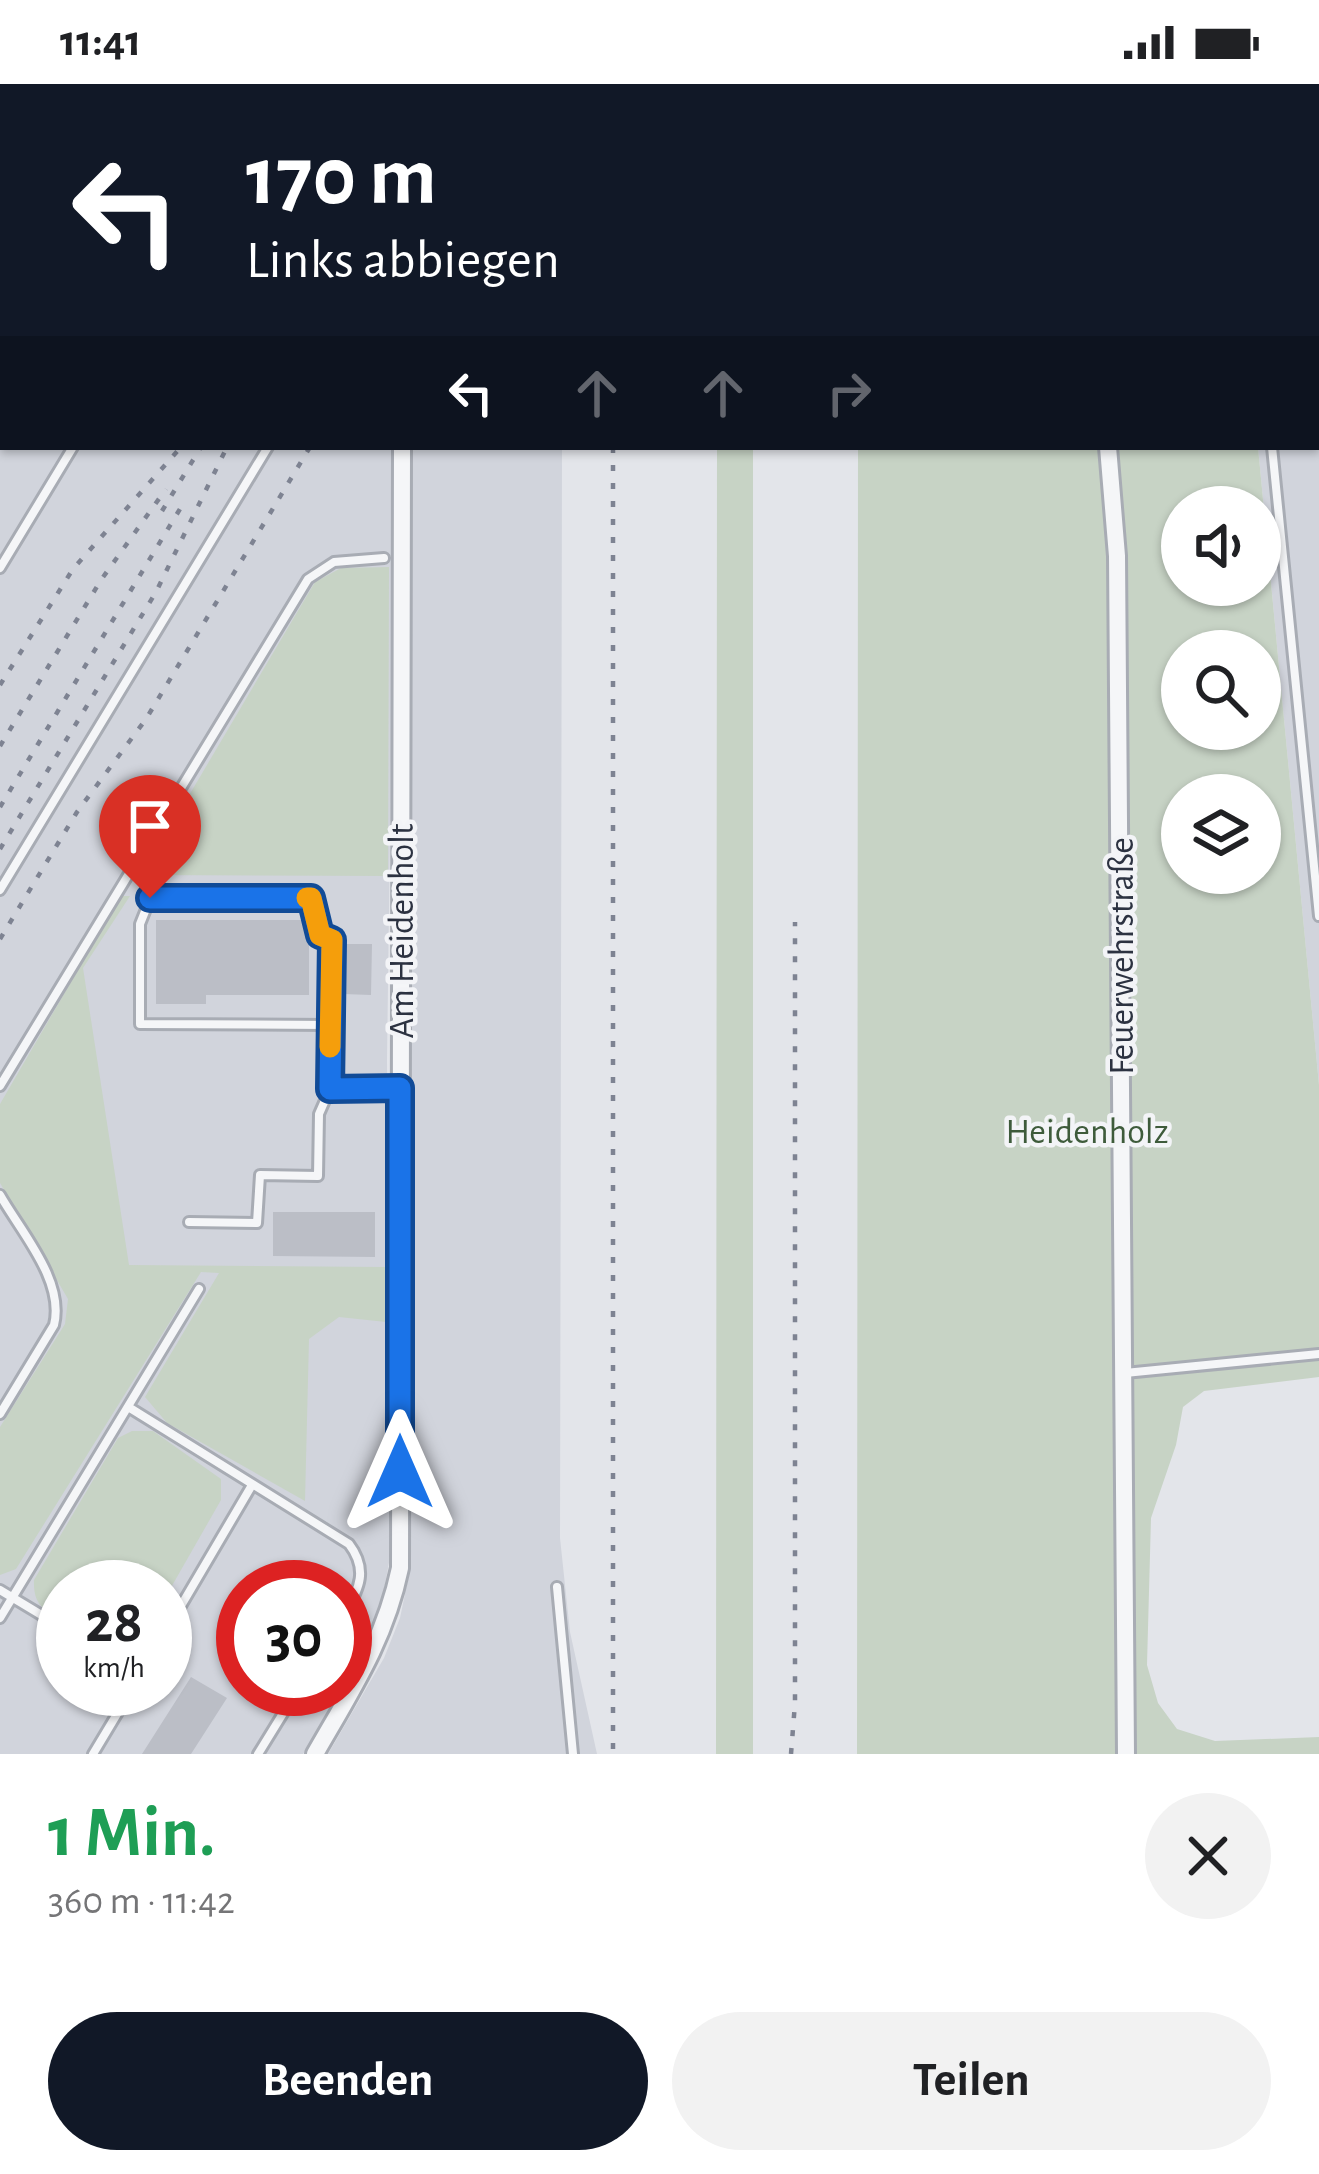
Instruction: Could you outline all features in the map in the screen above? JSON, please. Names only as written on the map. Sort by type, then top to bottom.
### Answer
[{"type":"street","name":"Am Heidenholt","points":[[315,1754],[376,1648],[391,1613],[400,1568],[402,450]]},
{"type":"street","name":"Feuerwehrstraße","points":[[1108,450],[1117,556],[1126,1754]]},
{"type":"lane","points":[[0,568],[71,450]]},
{"type":"lane","points":[[0,890],[266,450]]},
{"type":"lane","points":[[1272,450],[1319,916]]},
{"type":"lane","points":[[0,1086],[308,579],[334,562],[384,558]]},
{"type":"lane","points":[[189,1222],[257,1223],[260,1175],[318,1176],[319,1114],[330,1089],[331,1025],[332,940],[320,935],[315,925],[311,898],[150,898],[140,924],[140,1024],[331,1025]]},
{"type":"lane","points":[[330,1089],[400,1088]]},
{"type":"lane","points":[[0,1195],[55,1290],[58,1308],[55,1325],[0,1414]]},
{"type":"lane","points":[[0,1618],[199,1289]]},
{"type":"lane","points":[[1123,1373],[1319,1354]]},
{"type":"lane","points":[[130,1408],[349,1544],[357,1560]]},
{"type":"lane","points":[[192,1587],[252,1485]]},
{"type":"lane","points":[[557,1586],[573,1754]]},
{"type":"lane","points":[[0,1590],[36,1611]]},
{"type":"lane","points":[[93,1754],[116,1716]]},
{"type":"lane","points":[[259,1754],[282,1716]]},
{"type":"shaded area","points":[[0,450],[395,450],[387,1061],[390,1557],[372,1632],[372,1560],[216,1560],[216,1716],[326,1716],[303,1754],[0,1754]]},
{"type":"shaded area","points":[[410,450],[562,450],[560,1538],[570,1632],[597,1754],[328,1754],[350,1716],[372,1716],[372,1679],[400,1618],[410,1570]]},
{"type":"shaded area","points":[[1258,450],[1319,450],[1319,1085],[1281,688],[1281,630],[1275,630],[1273,606],[1281,606],[1281,486],[1262,486]]},
{"type":"green space","points":[[717,450],[753,450],[753,1754],[716,1754]]},
{"type":"green space","name":"Heidenholz","points":[[858,450],[1258,450],[1262,486],[1161,486],[1161,606],[1273,606],[1275,630],[1161,630],[1161,750],[1281,750],[1281,688],[1319,1085],[1319,1349],[1118,1371],[1119,1754],[857,1754]]},
{"type":"green space","points":[[389,567],[388,876],[142,875],[315,582],[341,568]]},
{"type":"green space","points":[[121,896],[130,896],[83,968],[129,1265],[386,1267],[386,1322],[339,1317],[309,1339],[305,1501],[167,1423],[145,1397],[219,1273],[201,1272],[16,1569],[0,1575],[0,1427],[65,1324],[68,1299],[0,1183],[0,1104]]},
{"type":"green space","points":[[1319,1357],[1319,1377],[1204,1391],[1183,1407],[1176,1445],[1151,1518],[1147,1665],[1158,1703],[1177,1729],[1215,1741],[1319,1737],[1319,1754],[1132,1754],[1131,1374]]},
{"type":"green space","points":[[132,1431],[153,1431],[221,1479],[221,1500],[187,1560],[46,1560],[118,1438]]},
{"type":"building","points":[[156,920],[309,920],[309,995],[206,995],[206,1004],[156,1004]]},
{"type":"building","points":[[344,944],[372,944],[371,995],[343,994]]},
{"type":"building","points":[[273,1212],[375,1212],[375,1257],[273,1256]]},
{"type":"building","points":[[192,1678],[216,1692],[216,1715],[191,1754],[142,1754],[166,1716],[192,1716]]},
{"type":"railway","points":[[0,685],[73,569],[178,450]]},
{"type":"railway","points":[[162,511],[199,450]]},
{"type":"railway","points":[[0,849],[156,592],[226,450]]},
{"type":"railway","points":[[0,939],[77,812],[146,719],[308,450]]},
{"type":"railway","points":[[613,450],[613,1754]]},
{"type":"railway","points":[[0,746],[101,580],[166,489]]},
{"type":"railway","points":[[0,807],[186,499]]},
{"type":"railway","points":[[791,1754],[795,1703],[795,922]]},
{"type":"slow traffic","points":[[307,898],[311,898],[320,935],[332,940],[330,1047]]},
{"type":"route","points":[[150,898],[311,898],[320,935],[332,940],[330,1089],[400,1088],[400,1472]]}]
